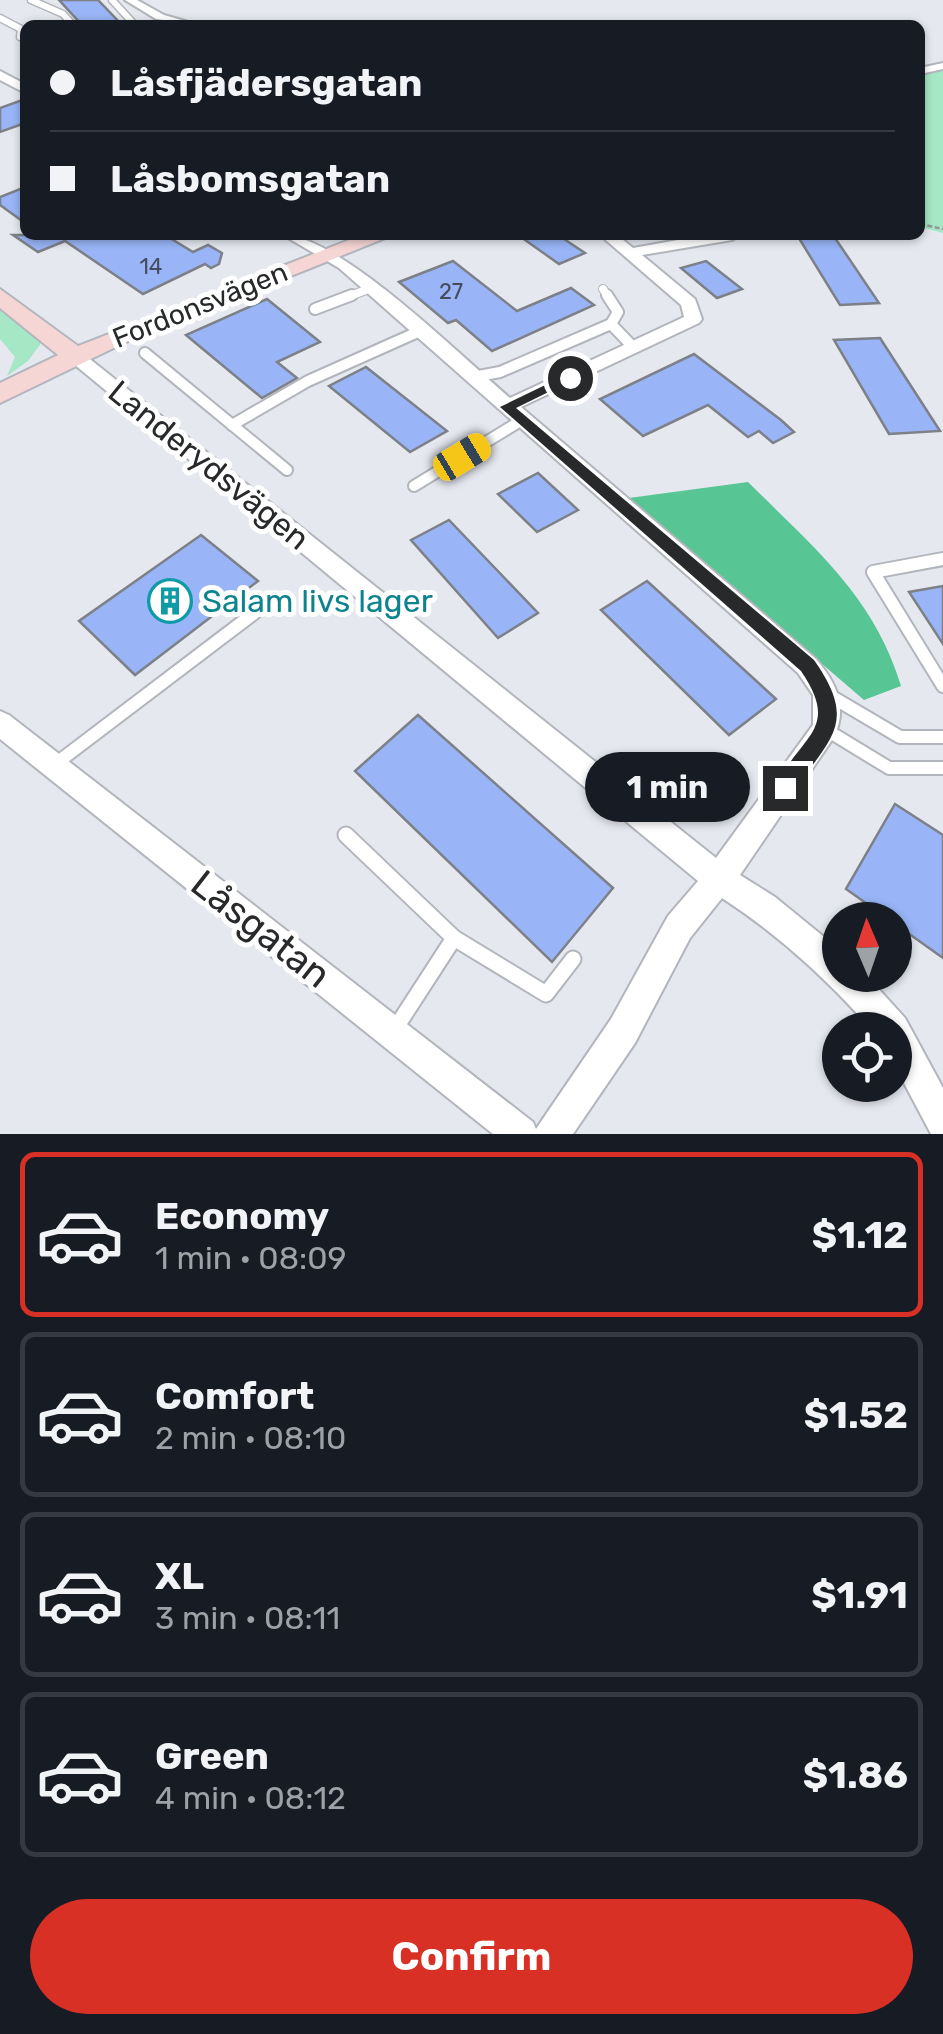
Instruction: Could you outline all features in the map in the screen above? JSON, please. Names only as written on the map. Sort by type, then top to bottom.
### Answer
[{"type":"street","points":[[130,0],[173,20]]},
{"type":"street","points":[[300,240],[371,288],[808,666],[828,694],[830,710],[825,729],[719,879],[679,927],[623,1032],[552,1134]]},
{"type":"street","name":"Fordonsvägen","points":[[0,394],[75,356],[368,240]]},
{"type":"street","points":[[514,413],[688,323],[695,314],[689,303],[614,240]]},
{"type":"street","points":[[629,252],[702,240]]},
{"type":"street","name":"Landerydsvägen","points":[[0,296],[719,879],[764,908],[822,956]]},
{"type":"street","name":"Låsgatan","points":[[0,723],[522,1134]]},
{"type":"street","name":"Landerydsvägen","points":[[859,992],[877,1012]]},
{"type":"street","name":"Landerydsvägen","points":[[912,1065],[943,1122]]},
{"type":"lane","points":[[31,0],[66,20]]},
{"type":"lane","points":[[44,4],[57,0]]},
{"type":"lane","points":[[112,0],[130,20]]},
{"type":"lane","points":[[315,310],[371,288]]},
{"type":"lane","points":[[473,378],[500,372],[611,324],[618,312],[604,288]]},
{"type":"lane","points":[[611,324],[634,348]]},
{"type":"lane","points":[[232,425],[308,380],[420,331]]},
{"type":"lane","points":[[144,353],[287,470]]},
{"type":"lane","points":[[414,486],[514,413]]},
{"type":"lane","points":[[943,560],[874,572],[943,686]]},
{"type":"lane","points":[[54,765],[274,598]]},
{"type":"lane","points":[[828,694],[900,737],[943,738]]},
{"type":"lane","points":[[825,729],[889,768],[943,768]]},
{"type":"lane","points":[[346,836],[454,938],[546,994],[573,958]]},
{"type":"lane","points":[[393,1032],[454,938]]},
{"type":"green space","points":[[943,62],[943,233],[925,228],[925,66]]},
{"type":"green space","points":[[0,308],[42,342],[28,361],[7,376],[15,357],[0,339]]},
{"type":"green space","points":[[748,482],[818,551],[858,599],[875,625],[901,686],[864,700],[629,498]]},
{"type":"building","points":[[59,0],[98,0],[117,20],[77,20]]},
{"type":"building","points":[[20,101],[20,125],[0,132],[0,108]]},
{"type":"building","points":[[20,189],[20,219],[0,205],[0,197]]},
{"type":"building","points":[[20,240],[173,240],[193,252],[208,245],[222,253],[219,264],[211,268],[205,264],[143,294],[65,241],[38,252]]},
{"type":"building","points":[[525,240],[566,240],[585,253],[559,264]]},
{"type":"building","points":[[800,240],[836,240],[879,303],[840,305]]},
{"type":"building","points":[[453,261],[517,311],[571,288],[594,305],[492,351],[456,320],[448,323],[399,282]]},
{"type":"building","points":[[706,261],[742,289],[717,298],[681,268]]},
{"type":"building","points":[[267,299],[320,342],[277,362],[297,378],[262,398],[186,335]]},
{"type":"building","points":[[880,338],[940,431],[889,434],[834,340]]},
{"type":"building","points":[[694,354],[794,432],[773,443],[759,431],[748,437],[708,405],[643,436],[600,399]]},
{"type":"building","points":[[366,367],[447,431],[410,452],[329,386]]},
{"type":"building","points":[[538,473],[578,510],[537,532],[498,494]]},
{"type":"building","points":[[449,520],[538,613],[498,638],[411,540]]},
{"type":"building","name":"Salam livs lager","points":[[201,535],[258,581],[135,675],[79,621]]},
{"type":"building","points":[[647,581],[776,699],[729,735],[601,610]]},
{"type":"building","points":[[943,586],[943,644],[909,592]]},
{"type":"building","points":[[418,715],[613,888],[552,962],[355,771]]},
{"type":"building","points":[[895,804],[943,835],[943,958],[912,936],[912,902],[864,902],[846,889]]},
{"type":"place","name":"Salam livs lager","points":[[170,601]]},
{"type":"route","points":[[570,378],[506,407],[808,666],[828,694],[830,710],[825,729],[785,788]]}]
